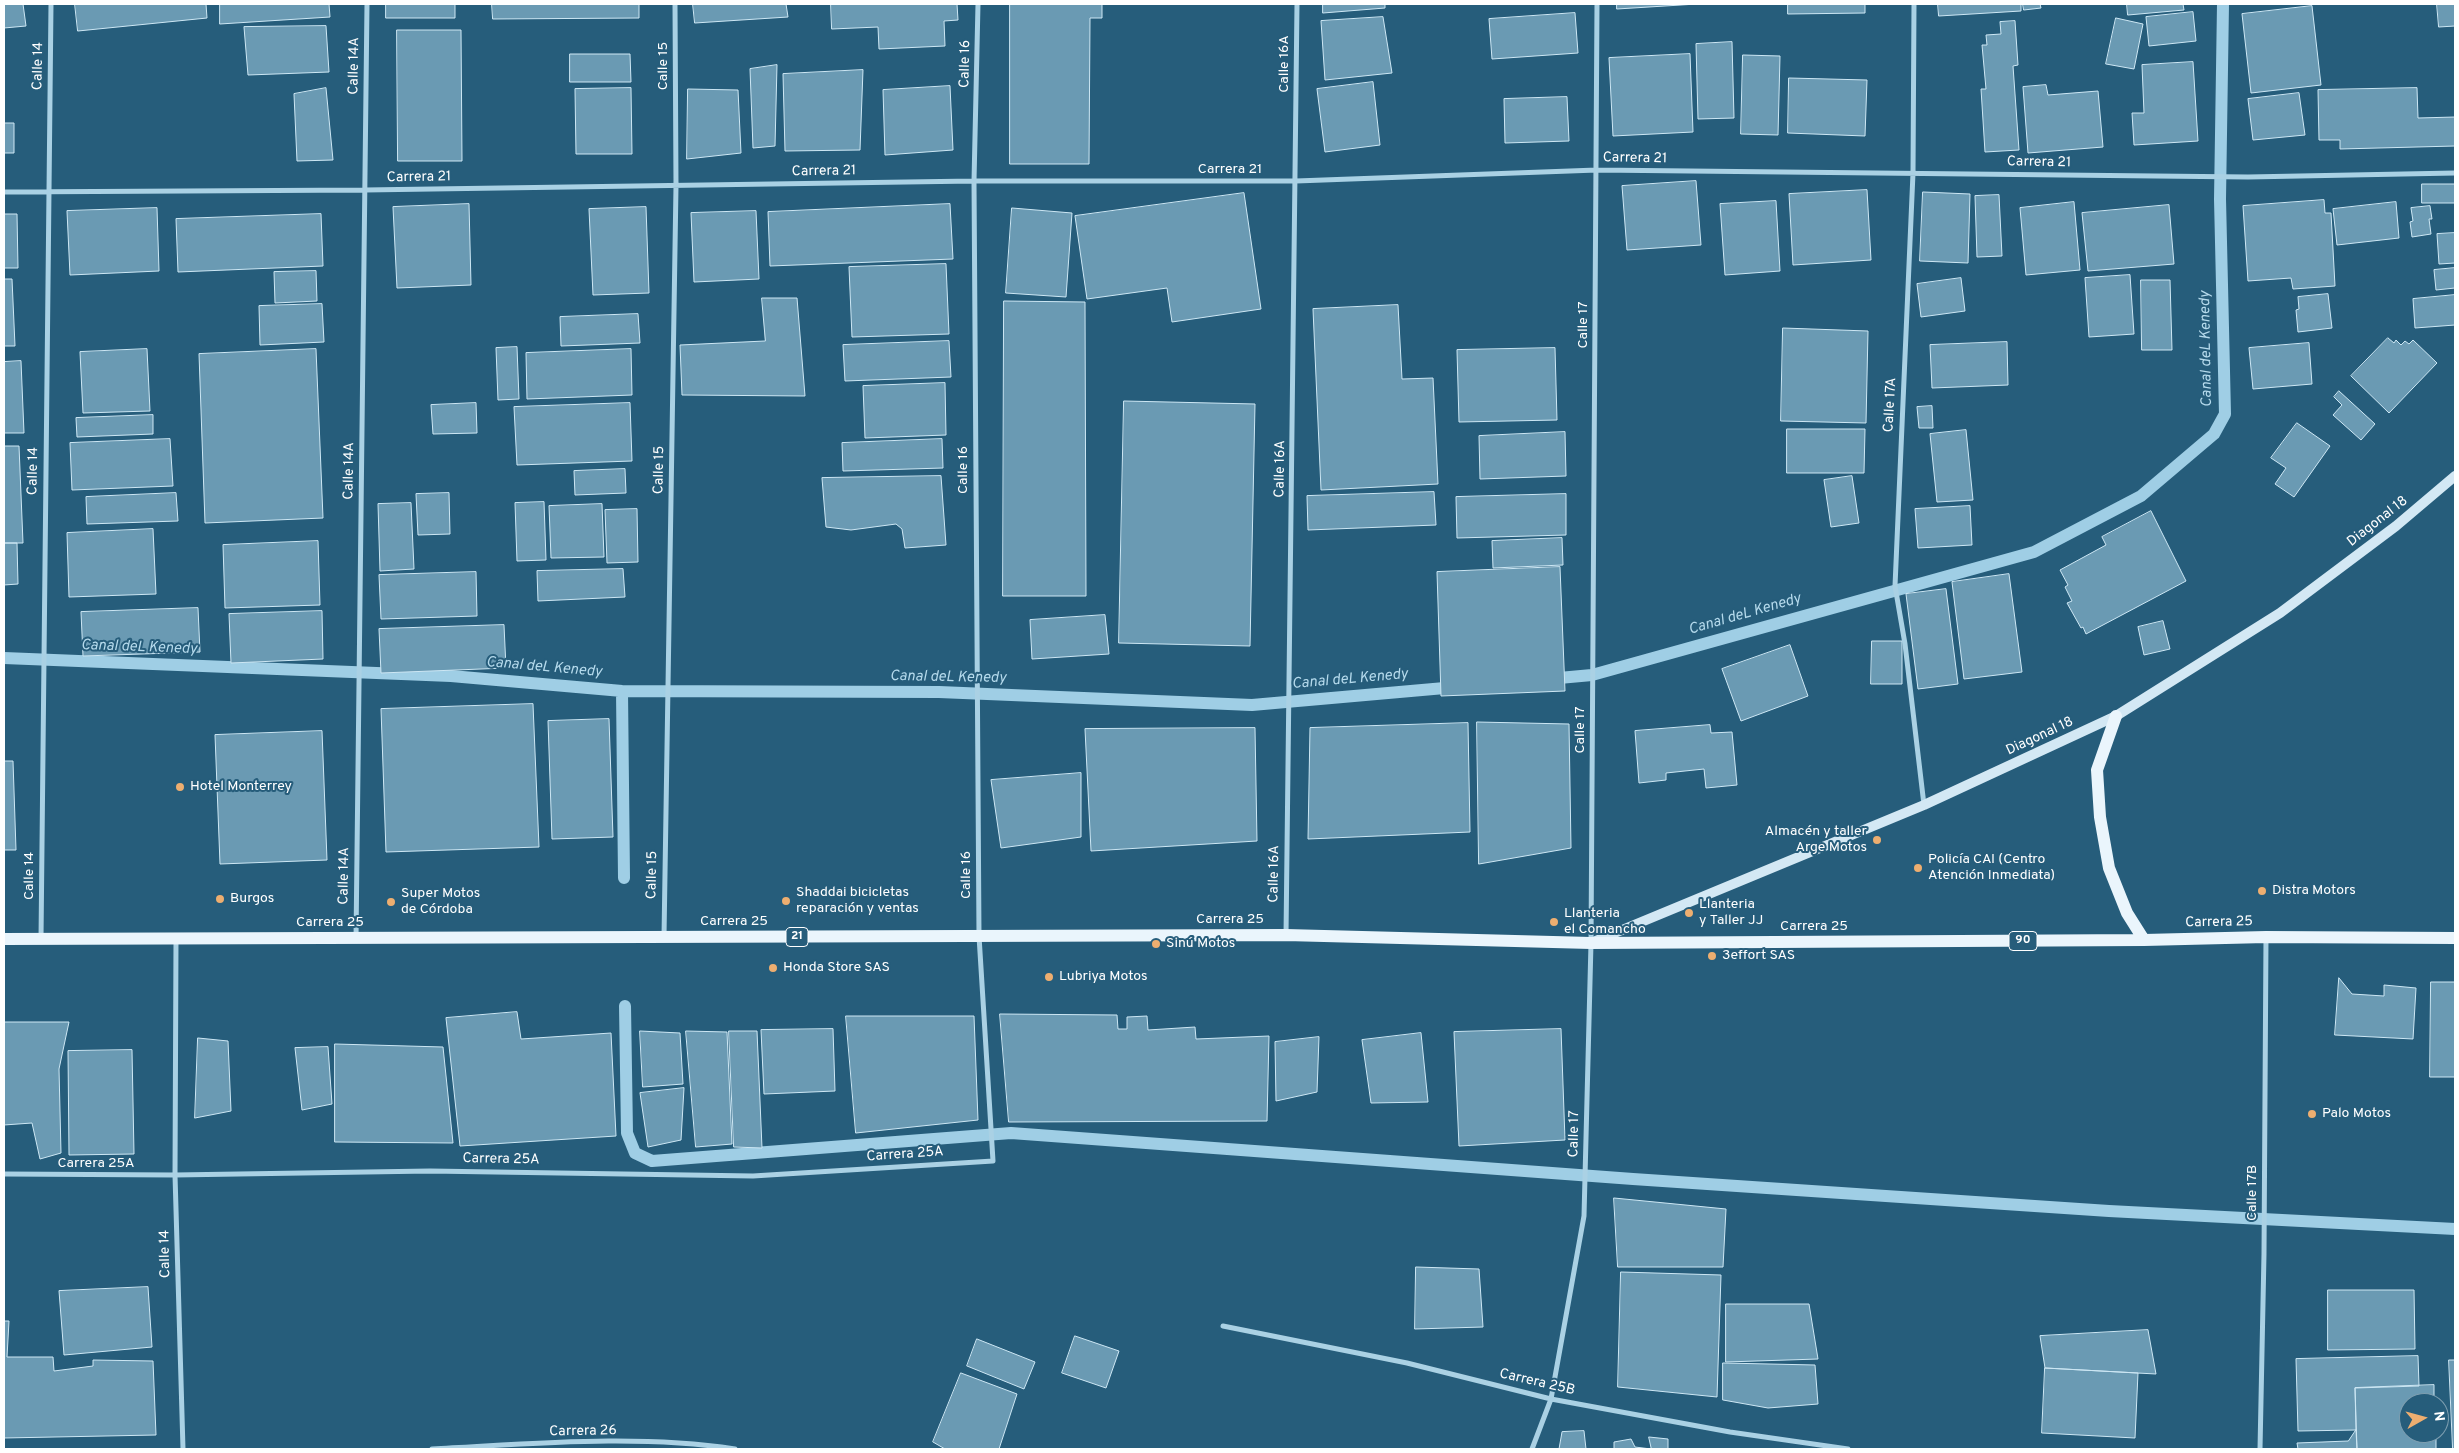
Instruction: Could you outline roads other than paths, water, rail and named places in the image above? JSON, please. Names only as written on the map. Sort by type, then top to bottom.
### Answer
[{"type":"main road","name":"Diagonal 18","points":[[1591,943],[1924,805],[2116,716],[2280,614],[2396,526],[2455,476]]},
{"type":"main road","points":[[2116,716],[2097,770],[2100,817],[2109,868],[2127,914],[2144,940]]},
{"type":"main road","name":"Carrera 25","points":[[4,939],[1286,935],[1591,943],[2144,940],[2266,937],[2455,938]]},
{"type":"street","name":"Calle 14","points":[[41,938],[48,191],[52,4]]},
{"type":"street","name":"Calle 14A","points":[[356,938],[367,4]]},
{"type":"street","name":"Calle 15","points":[[664,937],[676,186],[675,4]]},
{"type":"street","name":"Calle 16","points":[[978,4],[974,181],[979,936],[994,1157]]},
{"type":"street","name":"Calle 16A","points":[[1286,935],[1297,4]]},
{"type":"street","name":"Calle 17","points":[[1532,1449],[1551,1399],[1584,1216],[1591,943],[1597,4]]},
{"type":"street","name":"Calle 17A","points":[[1914,4],[1913,173],[1895,542],[1895,586],[1905,644],[1924,805]]},
{"type":"street","name":"Carrera 21","points":[[4,192],[365,190],[974,181],[1296,181],[1597,170],[2248,177],[2455,173]]},
{"type":"street","name":"Calle 17B","points":[[2260,1449],[2264,1254],[2266,937]]},
{"type":"street","name":"Calle 14","points":[[176,938],[175,1175],[182,1449]]},
{"type":"street","name":"Carrera 25A","points":[[4,1174],[175,1175],[430,1170],[753,1176],[993,1161],[994,1157]]},
{"type":"street","name":"Carrera 25B","points":[[1223,1326],[1407,1362],[1551,1399],[1730,1432],[1848,1449]]},
{"type":"street","name":"Carrera 26","points":[[432,1449],[569,1442],[696,1444],[735,1449]]},
{"type":"street","points":[[568,1449],[569,1442]]},
{"type":"waterway","name":"Canal deL Kenedy","points":[[1548,679],[1592,675],[2034,552],[2141,496],[2214,434],[2225,414],[2220,199],[2223,4]]},
{"type":"waterway","name":"Canal deL Kenedy","points":[[4,658],[451,676],[622,691],[939,692],[1252,705],[1456,687]]},
{"type":"waterway","points":[[622,691],[624,878]]},
{"type":"waterway","points":[[625,1006],[627,1133],[635,1153],[652,1161],[1011,1133],[1633,1179],[2109,1211],[2455,1229]]},
{"type":"place","name":"Hotel Monterrey","points":[[180,787]]},
{"type":"place","name":"Almacén y taller Arge Motos","points":[[1877,840]]},
{"type":"place","name":"Policía CAI (Centro Atención Inmediata)","points":[[1918,868]]},
{"type":"place","name":"Distra Motors","points":[[2262,891]]},
{"type":"place","name":"Burgos","points":[[220,899]]},
{"type":"place","name":"Shaddai bicicletas reparación y ventas","points":[[786,901]]},
{"type":"place","name":"Super Motos de Córdoba","points":[[391,902]]},
{"type":"place","name":"Llanteria y Taller JJ","points":[[1689,913]]},
{"type":"place","name":"Llanteria el Comancho","points":[[1554,922]]},
{"type":"place","name":"Sinú Motos","points":[[1156,944]]},
{"type":"place","name":"3effort SAS","points":[[1712,956]]},
{"type":"place","name":"Honda Store SAS","points":[[773,968]]},
{"type":"place","name":"Lubriya Motos","points":[[1049,977]]},
{"type":"place","name":"Palo Motos","points":[[2312,1114]]}]
